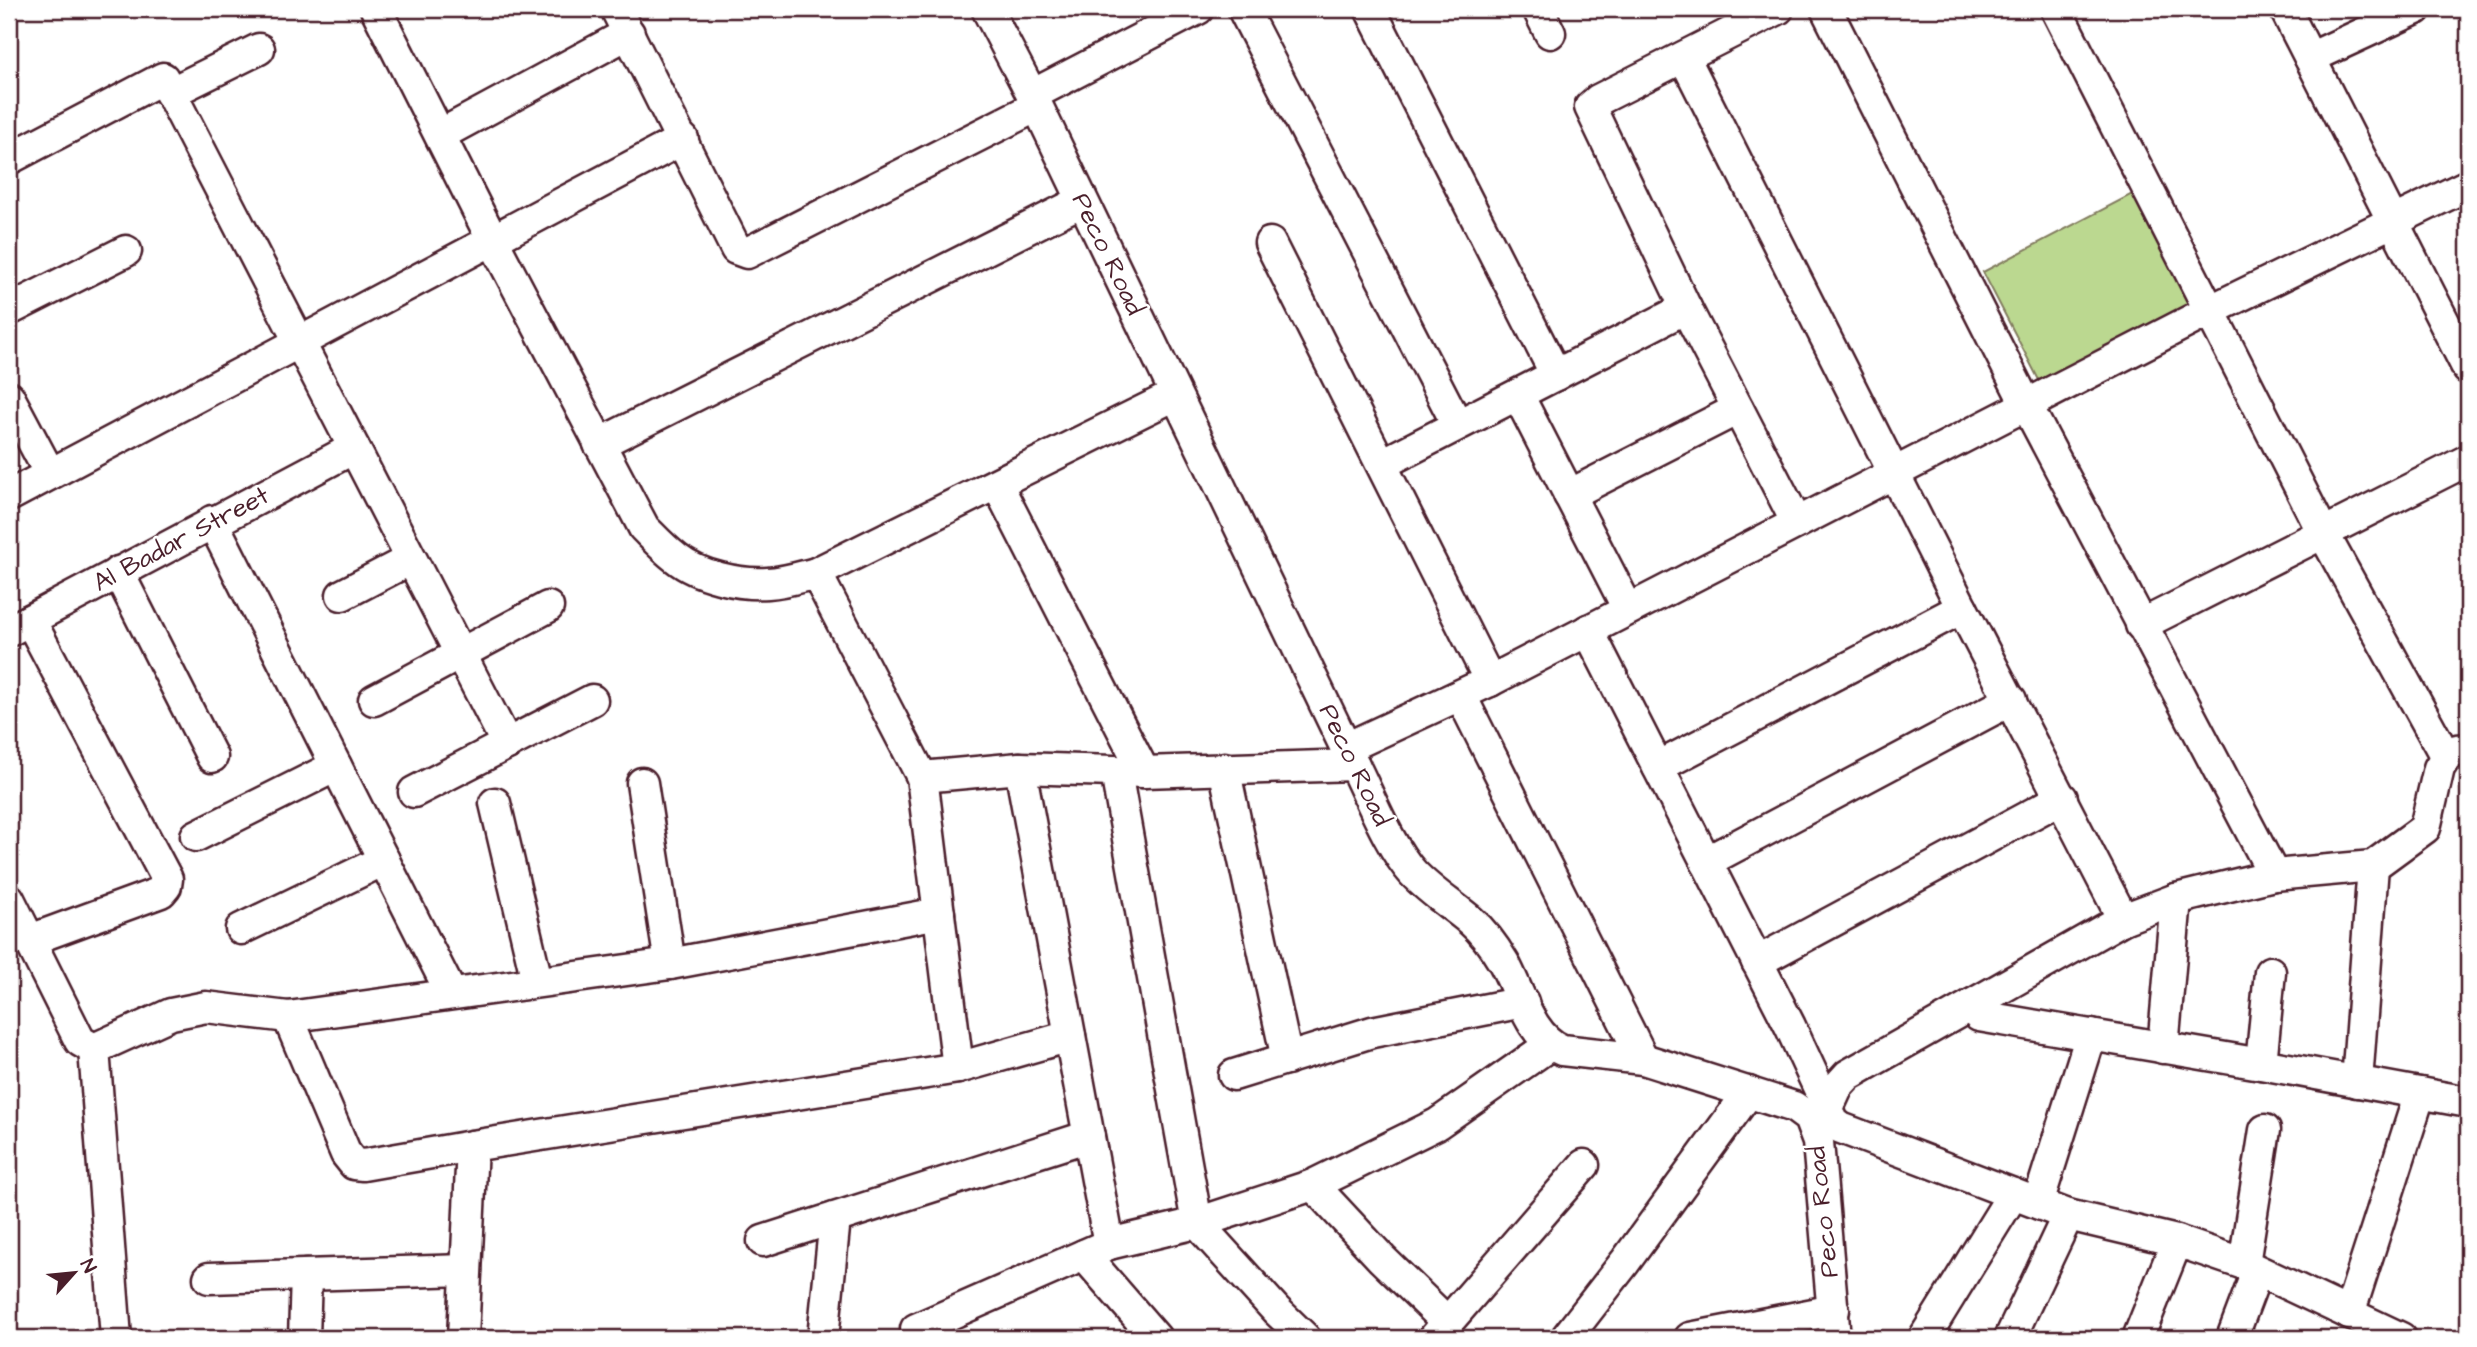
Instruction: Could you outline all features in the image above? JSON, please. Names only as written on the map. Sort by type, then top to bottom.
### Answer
[{"type":"street","points":[[376,9],[493,241],[644,528],[676,558],[691,568],[739,581],[765,584],[816,573],[1175,395]]},
{"type":"street","name":"Peco Road","points":[[988,9],[1396,848],[1427,888],[1473,923],[1490,940],[1542,1036],[1550,1045],[1562,1050],[1643,1059],[1819,1113],[1818,1142],[1835,1324]]},
{"type":"street","points":[[440,135],[622,21],[736,248],[747,253],[1198,9]]},
{"type":"street","points":[[1243,9],[1457,424]]},
{"type":"street","points":[[1370,9],[1556,375]]},
{"type":"street","points":[[1778,9],[1598,100],[1590,107],[1686,308],[1797,523]]},
{"type":"street","points":[[1826,9],[2026,404],[2274,875]]},
{"type":"street","points":[[1819,1113],[1848,1075],[2123,919],[2176,899],[2274,875],[2373,866],[2425,828],[2439,768],[2457,753],[2322,531],[2056,9]]},
{"type":"street","points":[[2285,9],[2465,356]]},
{"type":"street","points":[[2310,58],[2416,9]]},
{"type":"street","points":[[170,93],[259,49]]},
{"type":"street","points":[[1684,57],[1962,608],[2123,919]]},
{"type":"street","points":[[9,159],[163,78],[507,744]]},
{"type":"street","points":[[9,496],[683,139]]},
{"type":"street","points":[[922,777],[1020,768],[1130,772],[1224,768],[1350,756],[1628,609],[2209,310],[2468,185]]},
{"type":"street","points":[[599,444],[1082,201]]},
{"type":"street","points":[[1270,243],[1490,681]]},
{"type":"street","points":[[9,310],[126,251]]},
{"type":"street","points":[[1382,464],[1686,308]]},
{"type":"street","points":[[1518,395],[1628,609]]},
{"type":"street","points":[[9,397],[50,474]]},
{"type":"street","points":[[1569,495],[1738,409]]},
{"type":"street","name":"Al Badar Street","points":[[19,625],[354,448]]},
{"type":"street","points":[[2141,625],[2322,531],[2468,460]]},
{"type":"street","points":[[997,484],[1130,772],[1197,1223],[1305,1338]]},
{"type":"street","points":[[212,521],[451,993]]},
{"type":"street","points":[[342,595],[411,559]]},
{"type":"street","points":[[118,572],[212,757]]},
{"type":"street","points":[[816,573],[922,777],[958,1068]]},
{"type":"street","points":[[374,700],[548,607]]},
{"type":"street","points":[[1658,767],[1962,608]]},
{"type":"street","points":[[19,625],[167,879],[161,892],[30,940]]},
{"type":"street","points":[[1588,630],[1757,962],[1819,1113],[1841,1128],[2068,1215],[2177,1241],[2250,1268],[2401,1338]]},
{"type":"street","points":[[1461,696],[1643,1059]]},
{"type":"street","points":[[414,792],[592,700]]},
{"type":"street","points":[[1706,862],[2011,700]]},
{"type":"street","points":[[196,836],[336,766]]},
{"type":"street","points":[[1020,768],[1089,1136],[1096,1250],[1156,1338]]},
{"type":"street","points":[[1224,768],[1287,1059]]},
{"type":"street","points":[[642,783],[670,964]]},
{"type":"street","points":[[1757,962],[2062,798]]},
{"type":"street","points":[[495,803],[537,981]]},
{"type":"street","points":[[241,929],[384,860]]},
{"type":"street","points":[[2357,1082],[2373,866]]},
{"type":"street","points":[[9,899],[80,1041],[94,1049]]},
{"type":"street","points":[[2163,1048],[2176,899]]},
{"type":"street","points":[[94,1049],[171,1014],[206,1007],[288,1017],[670,964],[939,913]]},
{"type":"street","points":[[2261,1064],[2270,972]]},
{"type":"street","points":[[1234,1075],[1372,1032],[1523,1002]]},
{"type":"street","points":[[1973,1004],[1979,1016],[2468,1102]]},
{"type":"street","points":[[288,1017],[346,1154],[354,1164],[363,1165],[958,1068],[1070,1036]]},
{"type":"street","points":[[1924,1338],[2025,1198],[2091,1035]]},
{"type":"street","points":[[916,1329],[1096,1250],[1197,1223],[1313,1185],[1437,1124],[1550,1045]]},
{"type":"street","points":[[94,1049],[116,1338]]},
{"type":"street","points":[[1566,1338],[1749,1092]]},
{"type":"street","points":[[2349,1314],[2420,1093]]},
{"type":"street","points":[[2232,1338],[2250,1268],[2265,1130]]},
{"type":"street","points":[[763,1241],[1089,1136]]},
{"type":"street","points":[[463,1338],[472,1146]]},
{"type":"street","points":[[1313,1185],[1382,1259],[1440,1330],[1584,1165]]},
{"type":"street","points":[[2010,1338],[2068,1215]]},
{"type":"street","points":[[824,1338],[835,1218]]},
{"type":"street","points":[[2138,1338],[2177,1241]]},
{"type":"street","points":[[209,1278],[466,1270]]},
{"type":"street","points":[[304,1338],[306,1275]]},
{"type":"street","points":[[1690,1338],[1835,1324]]},
{"type":"green space","points":[[2136,192],[2194,305],[2041,384],[1983,272]]}]
